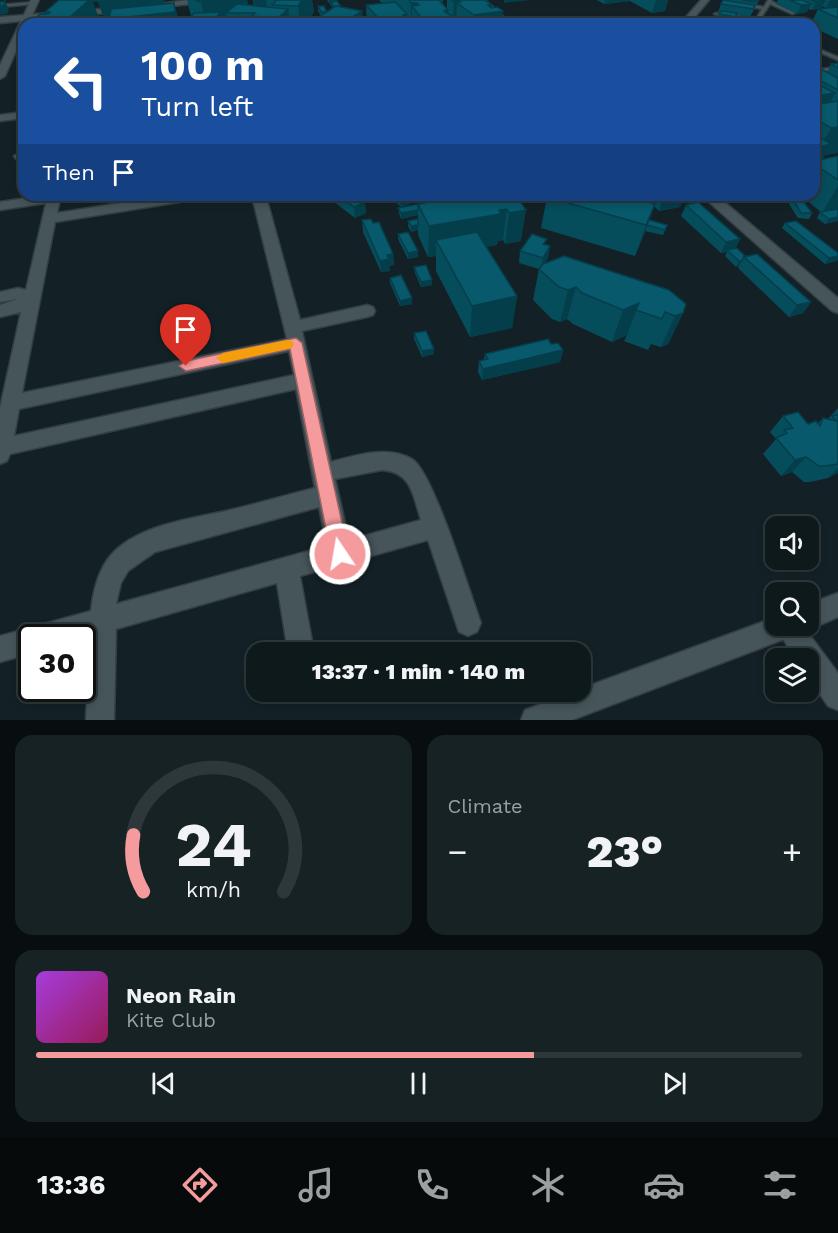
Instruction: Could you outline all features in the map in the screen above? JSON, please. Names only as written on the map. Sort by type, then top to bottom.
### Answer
[{"type":"street","points":[[34,1],[27,18],[117,6],[210,0]]},
{"type":"street","points":[[480,0],[486,9],[499,18]]},
{"type":"street","points":[[689,18],[705,0]]},
{"type":"street","points":[[0,20],[18,19]]},
{"type":"street","points":[[0,76],[18,37]]},
{"type":"street","points":[[0,118],[18,116]]},
{"type":"street","points":[[0,206],[30,201]]},
{"type":"street","points":[[53,201],[1,450],[303,380]]},
{"type":"street","points":[[49,219],[129,201]]},
{"type":"street","points":[[259,201],[294,335],[340,554]]},
{"type":"street","points":[[715,201],[838,307]]},
{"type":"street","points":[[0,297],[18,293],[32,298]]},
{"type":"street","points":[[0,311],[15,308],[32,298]]},
{"type":"street","points":[[11,403],[294,335],[367,311]]},
{"type":"street","points":[[100,720],[103,600],[111,578],[124,558],[145,545],[325,484],[361,463],[394,461],[411,471],[435,527],[468,623]]},
{"type":"street","points":[[89,624],[435,527]]},
{"type":"street","points":[[287,569],[299,642]]},
{"type":"street","points":[[819,613],[838,605]]},
{"type":"street","points":[[535,720],[765,634]]},
{"type":"street","points":[[794,636],[838,696]]},
{"type":"street","points":[[0,649],[18,644]]},
{"type":"lane","points":[[0,6],[34,1]]},
{"type":"lane","points":[[759,18],[770,1],[793,13]]},
{"type":"lane","points":[[735,3],[765,8]]},
{"type":"lane","points":[[716,14],[738,18]]},
{"type":"lane","points":[[820,51],[838,59]]},
{"type":"lane","points":[[820,71],[837,69]]},
{"type":"building","points":[[59,0],[89,0],[69,18],[36,18],[40,14],[50,12],[45,12]]},
{"type":"building","points":[[277,0],[302,0],[298,6],[272,5]]},
{"type":"building","points":[[409,0],[439,0],[448,10],[444,11],[453,17],[421,18],[412,6],[419,5]]},
{"type":"building","points":[[452,0],[485,0],[492,5],[488,5],[491,8],[497,7],[503,11],[474,15],[457,3],[460,2]]},
{"type":"building","points":[[723,0],[755,5],[753,9],[721,4]]},
{"type":"building","points":[[790,0],[802,0],[811,4],[801,5]]},
{"type":"building","points":[[337,1],[341,7],[334,7],[331,2]]},
{"type":"building","points":[[395,2],[407,14],[403,15],[405,17],[412,18],[378,18],[366,5]]},
{"type":"building","points":[[174,3],[175,12],[109,18],[111,9]]},
{"type":"building","points":[[237,4],[288,9],[278,18],[252,16],[255,13],[226,13]]},
{"type":"building","points":[[318,6],[324,6],[327,12],[321,12]]},
{"type":"building","points":[[336,6],[362,11],[351,18],[317,18]]},
{"type":"building","points":[[838,7],[838,18],[818,9]]},
{"type":"building","points":[[722,11],[737,13],[735,17],[719,14]]},
{"type":"building","points":[[220,12],[216,18],[190,18],[194,13]]},
{"type":"building","points":[[820,69],[838,78],[838,90],[820,80]]},
{"type":"building","points":[[820,85],[835,93],[822,95]]},
{"type":"building","points":[[838,101],[838,127],[831,128],[820,122],[820,104]]},
{"type":"building","points":[[820,138],[831,144],[820,147]]},
{"type":"building","points":[[838,156],[838,180],[820,168],[820,160]]},
{"type":"building","points":[[346,201],[365,202],[354,207]]},
{"type":"building","points":[[435,201],[520,201],[526,210],[509,213],[507,209],[499,210],[501,214],[429,226],[418,204]]},
{"type":"building","points":[[561,201],[643,201],[655,204],[646,225]]},
{"type":"building","points":[[794,201],[803,201],[812,213],[801,213]]},
{"type":"building","points":[[698,202],[740,239],[726,242],[686,205]]},
{"type":"building","points":[[418,204],[418,210],[401,213],[398,208]]},
{"type":"building","points":[[838,209],[838,217],[829,219],[820,212]]},
{"type":"building","points":[[371,219],[373,223],[379,222],[393,254],[387,255],[389,259],[380,261],[362,220]]},
{"type":"building","points":[[418,219],[418,225],[411,226],[408,221]]},
{"type":"building","points":[[649,220],[667,225],[665,230],[647,225]]},
{"type":"building","points":[[796,221],[838,253],[838,256],[829,258],[785,223]]},
{"type":"building","points":[[408,232],[418,251],[408,253],[398,234]]},
{"type":"building","points":[[477,232],[517,296],[472,306],[436,240]]},
{"type":"building","points":[[532,234],[547,239],[543,244],[550,246],[543,258],[520,251]]},
{"type":"building","points":[[737,248],[746,257],[742,261],[727,250]]},
{"type":"building","points":[[757,254],[811,302],[797,305],[744,257]]},
{"type":"building","points":[[564,256],[669,290],[686,304],[683,313],[675,316],[665,312],[662,319],[636,310],[639,303],[623,310],[582,293],[576,287],[568,290],[559,287],[539,269],[543,264]]},
{"type":"building","points":[[426,265],[432,280],[421,282],[414,267]]},
{"type":"building","points":[[401,275],[412,298],[400,301],[390,278]]},
{"type":"building","points":[[426,331],[434,349],[422,351],[414,333]]},
{"type":"building","points":[[548,339],[551,344],[558,343],[563,350],[483,369],[479,361],[488,359],[485,354]]},
{"type":"building","points":[[798,412],[808,424],[816,421],[820,426],[823,418],[837,421],[832,416],[838,415],[838,464],[819,466],[806,457],[795,460],[776,438],[787,433],[784,430],[793,428],[783,416]]},
{"type":"slow traffic","points":[[223,358],[287,344]]},
{"type":"route","points":[[186,366],[296,343],[340,554]]}]
